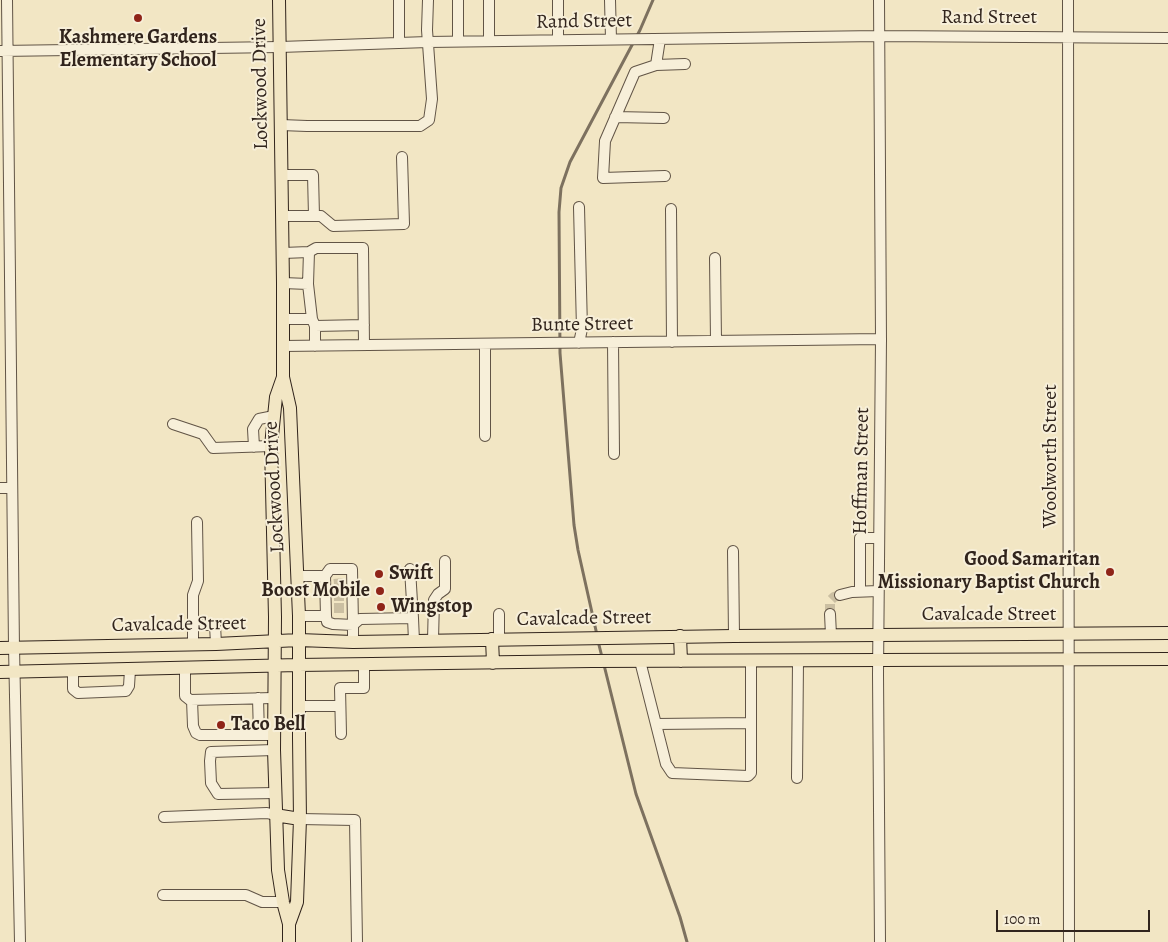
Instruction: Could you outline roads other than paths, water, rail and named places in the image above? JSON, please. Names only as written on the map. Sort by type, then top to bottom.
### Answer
[{"type":"main road","name":"Lockwood Drive","points":[[279,0],[283,346],[282,378],[276,397],[271,446],[275,641],[273,698],[278,870],[289,924],[289,942]]},
{"type":"main road","name":"Lockwood Drive","points":[[282,378],[290,408],[299,616],[300,819],[297,902],[289,924]]},
{"type":"main road","points":[[272,478],[293,477]]},
{"type":"main road","name":"Cavalcade Street","points":[[0,648],[216,644],[299,640],[352,642],[680,636],[1168,633]]},
{"type":"main road","points":[[680,636],[681,661]]},
{"type":"main road","points":[[493,663],[495,639]]},
{"type":"main road","points":[[0,672],[298,665],[612,661],[1168,659]]},
{"type":"main road","points":[[275,815],[300,819]]},
{"type":"street","points":[[7,0],[4,51],[5,235],[12,425],[20,942]]},
{"type":"street","points":[[399,0],[399,43]]},
{"type":"street","points":[[281,125],[420,126],[429,120],[432,99],[428,42],[428,0]]},
{"type":"street","points":[[458,0],[458,41]]},
{"type":"street","points":[[489,0],[489,41]]},
{"type":"street","points":[[558,0],[558,40]]},
{"type":"street","points":[[610,0],[616,39]]},
{"type":"street","name":"Hoffman Street","points":[[879,0],[881,339],[878,661],[880,942]]},
{"type":"street","name":"Woolworth Street","points":[[1068,0],[1069,942]]},
{"type":"street","name":"Rand Street","points":[[4,51],[280,47],[458,41],[879,36],[1168,38]]},
{"type":"street","points":[[656,65],[660,39]]},
{"type":"street","points":[[665,176],[603,178],[605,141],[635,72],[656,65],[685,64]]},
{"type":"street","points":[[615,117],[664,118]]},
{"type":"street","points":[[282,216],[321,216],[333,226],[404,224],[402,157]]},
{"type":"street","points":[[281,175],[314,175],[314,216]]},
{"type":"street","points":[[574,343],[582,329],[580,207]]},
{"type":"street","points":[[671,209],[672,342]]},
{"type":"street","points":[[283,253],[309,252],[316,248],[363,248],[364,345]]},
{"type":"street","points":[[309,252],[308,284],[314,323],[315,346]]},
{"type":"street","points":[[715,258],[716,341]]},
{"type":"street","points":[[283,283],[308,284]]},
{"type":"street","points":[[283,319],[314,323],[364,325]]},
{"type":"street","name":"Bunte Street","points":[[283,346],[881,339]]},
{"type":"street","points":[[613,342],[614,454]]},
{"type":"street","points":[[485,344],[485,436]]},
{"type":"street","points":[[0,397],[11,397]]},
{"type":"street","points":[[254,447],[254,429],[259,420],[274,416]]},
{"type":"street","points":[[173,424],[203,434],[213,448],[271,446]]},
{"type":"street","points":[[0,425],[12,425]]},
{"type":"street","points":[[0,488],[12,488]]},
{"type":"street","points":[[193,644],[192,595],[198,581],[197,522]]},
{"type":"street","points":[[860,592],[860,538],[879,538]]},
{"type":"street","points":[[734,551],[734,636]]},
{"type":"street","points":[[433,640],[434,600],[445,589],[445,561]]},
{"type":"street","points":[[410,569],[414,641]]},
{"type":"street","points":[[298,576],[336,582]]},
{"type":"street","points":[[336,582],[339,596],[337,610],[327,622],[353,625],[360,619],[413,618]]},
{"type":"street","points":[[336,582],[339,596],[337,610]]},
{"type":"street","points":[[840,595],[878,591]]},
{"type":"street","points":[[337,610],[353,625]]},
{"type":"street","points":[[299,616],[337,610]]},
{"type":"street","points":[[495,639],[499,614]]},
{"type":"street","points":[[830,614],[831,635]]},
{"type":"street","points":[[193,625],[215,625],[216,644]]},
{"type":"street","points":[[352,642],[353,625]]},
{"type":"street","points":[[640,661],[666,764],[672,774],[748,776],[751,773],[751,661]]},
{"type":"street","points":[[797,778],[798,661]]},
{"type":"street","points":[[341,734],[340,688],[364,688],[364,665]]},
{"type":"street","points":[[185,669],[185,696],[192,700],[273,698]]},
{"type":"street","points":[[73,671],[75,691],[86,692],[126,691],[129,686],[130,670]]},
{"type":"street","points":[[258,698],[258,735]]},
{"type":"street","points":[[192,700],[193,726],[196,733],[200,735],[275,735]]},
{"type":"street","points":[[298,706],[340,706]]},
{"type":"street","points":[[656,724],[751,723]]},
{"type":"street","points":[[274,750],[211,752],[211,783],[218,794],[275,794]]},
{"type":"street","points":[[164,817],[275,815]]},
{"type":"street","points":[[300,819],[355,820],[357,942]]},
{"type":"street","points":[[163,895],[246,895],[262,902],[283,902]]},
{"type":"waterway","points":[[597,635],[574,525],[560,353],[559,212],[561,188],[570,162],[640,30],[653,0]]},
{"type":"waterway","points":[[598,641],[602,657]]},
{"type":"waterway","points":[[604,665],[636,794],[680,917],[687,942]]},
{"type":"tunnel","points":[[334,584],[344,583]]},
{"type":"tunnel","points":[[830,614],[830,601],[840,595]]},
{"type":"tunnel","points":[[334,596],[344,596]]},
{"type":"tunnel","points":[[334,608],[345,608]]},
{"type":"place","name":"Kashmere Gardens Elementary School","points":[[138,18]]},
{"type":"place","name":"Good Samaritan Missionary Baptist Church","points":[[1110,572]]},
{"type":"place","name":"Swift","points":[[379,574]]},
{"type":"place","name":"Boost Mobile","points":[[380,591]]},
{"type":"place","name":"Wingstop","points":[[381,607]]},
{"type":"place","name":"Taco Bell","points":[[221,725]]}]
